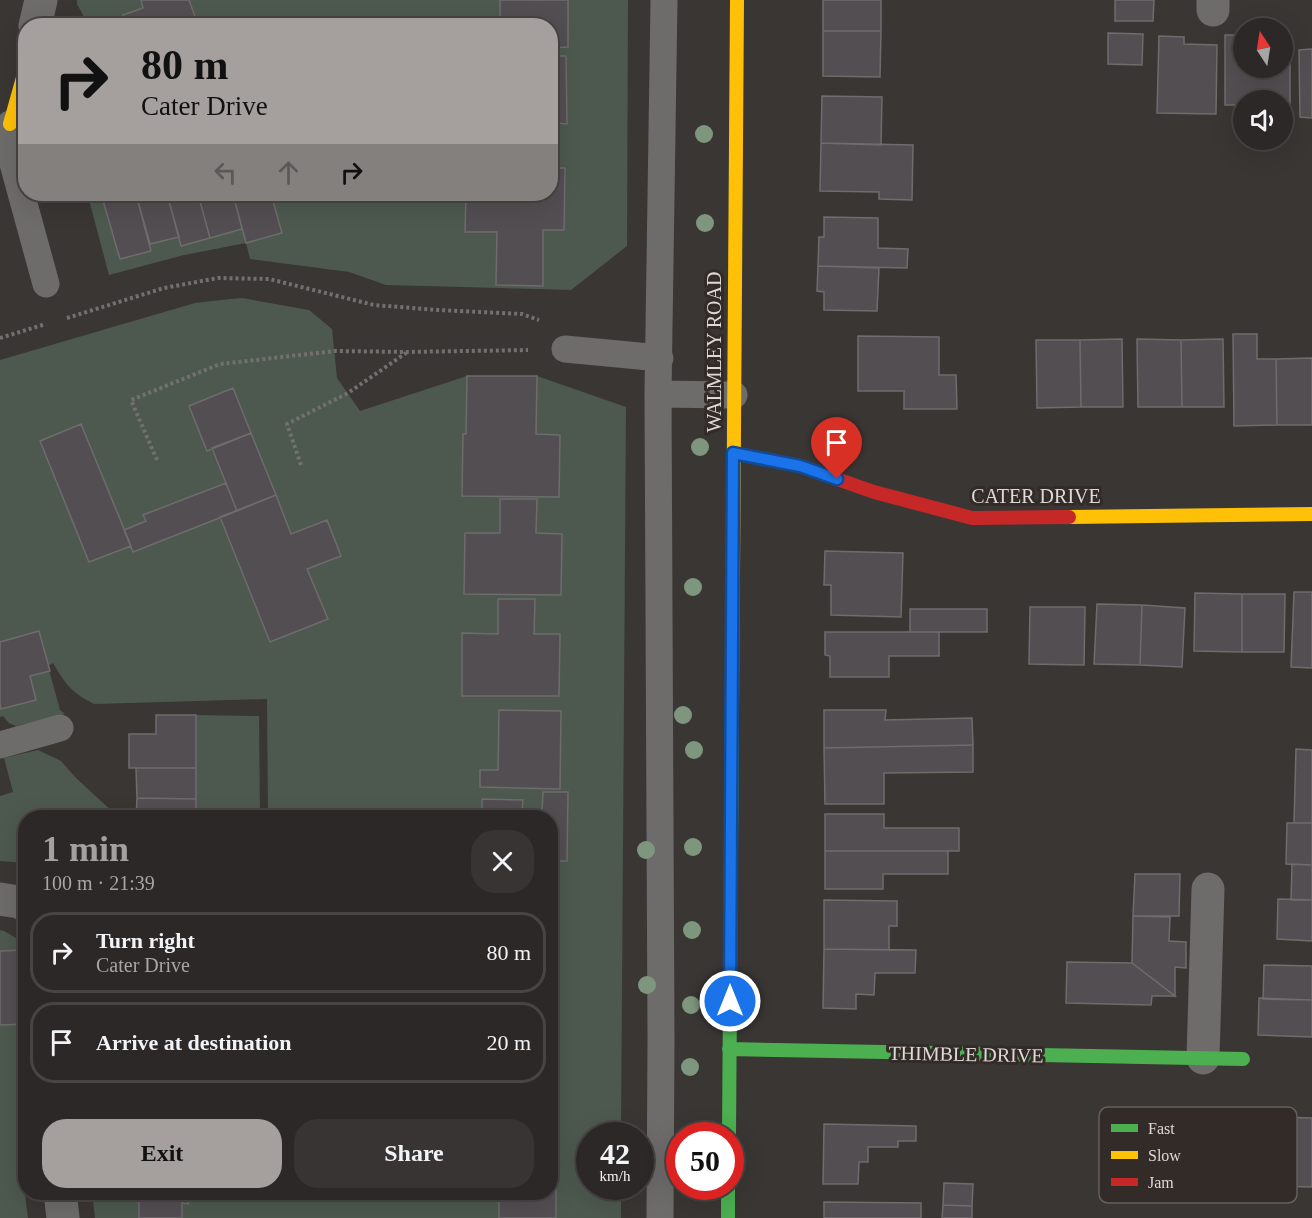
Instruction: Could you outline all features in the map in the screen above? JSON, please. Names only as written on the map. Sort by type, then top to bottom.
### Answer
[{"type":"main road","name":"WALMLEY ROAD","points":[[729,1122],[737,0]]},
{"type":"main road","points":[[10,124],[18,96]]},
{"type":"main road","name":"CATER DRIVE","points":[[733,453],[800,466],[874,492],[972,518],[1312,514]]},
{"type":"main road","name":"THIMBLE DRIVE","points":[[729,1049],[1243,1059]]},
{"type":"main road","points":[[728,1200],[728,1218]]},
{"type":"street","points":[[37,18],[41,0]]},
{"type":"street","points":[[1203,1058],[1208,889]]},
{"type":"street","points":[[0,899],[18,902]]},
{"type":"street","points":[[61,1200],[63,1218]]},
{"type":"lane","points":[[660,1218],[658,394],[664,0]]},
{"type":"lane","points":[[10,124],[9,149],[18,182]]},
{"type":"lane","points":[[23,201],[46,284]]},
{"type":"lane","points":[[566,349],[660,358]]},
{"type":"lane","points":[[658,394],[734,395]]},
{"type":"lane","points":[[0,745],[60,728]]},
{"type":"path","points":[[63,319],[164,288],[218,278],[269,279],[374,305],[522,314],[562,329],[566,349],[335,351],[220,364],[131,400],[157,460]]},
{"type":"path","points":[[0,338],[52,322]]},
{"type":"path","points":[[301,465],[287,424],[348,393],[406,352]]},
{"type":"green space","points":[[77,0],[628,0],[627,246],[571,290],[386,285],[349,272],[250,259],[246,243],[184,255],[109,275],[89,201],[558,201],[558,18],[85,18]]},
{"type":"green space","points":[[242,298],[309,310],[332,329],[337,378],[360,411],[467,376],[537,376],[626,407],[621,1122],[576,1122],[576,1200],[621,1200],[621,1218],[95,1218],[93,1200],[558,1200],[558,810],[268,810],[267,699],[94,704],[70,687],[53,663],[48,666],[60,710],[65,714],[16,726],[9,723],[3,716],[0,717],[0,360],[195,303]]},
{"type":"green space","points":[[196,715],[259,716],[260,810],[196,810]]},
{"type":"green space","points":[[38,750],[61,761],[111,810],[18,810],[18,862],[0,861],[0,796],[13,792],[4,758]]},
{"type":"green space","points":[[0,930],[18,939],[18,1200],[26,1200],[28,1218],[0,1218]]},
{"type":"building","points":[[141,0],[189,0],[195,18],[124,18],[123,15],[143,8]]},
{"type":"building","points":[[500,0],[568,0],[568,47],[558,48],[558,18],[500,18]]},
{"type":"building","points":[[823,0],[881,0],[881,31],[823,31]]},
{"type":"building","points":[[1115,0],[1154,0],[1153,21],[1115,21]]},
{"type":"building","points":[[823,31],[881,31],[880,77],[823,76]]},
{"type":"building","points":[[1108,33],[1143,34],[1142,65],[1108,64]]},
{"type":"building","points":[[1225,35],[1233,35],[1233,78],[1290,78],[1290,90],[1233,90],[1233,105],[1225,105]]},
{"type":"building","points":[[1159,36],[1184,37],[1184,44],[1217,45],[1216,114],[1157,113]]},
{"type":"building","points":[[1312,49],[1312,118],[1300,117],[1299,50]]},
{"type":"building","points":[[558,56],[566,56],[567,124],[558,123]]},
{"type":"building","points":[[822,96],[882,97],[881,145],[821,143]]},
{"type":"building","points":[[821,143],[913,145],[912,200],[879,199],[879,192],[820,191]]},
{"type":"building","points":[[558,168],[565,168],[564,230],[543,230],[543,286],[496,285],[497,232],[465,232],[466,201],[558,201]]},
{"type":"building","points":[[103,201],[138,201],[151,251],[120,259]]},
{"type":"building","points":[[138,201],[169,201],[179,237],[150,244]]},
{"type":"building","points":[[169,201],[200,201],[210,238],[181,246]]},
{"type":"building","points":[[200,201],[235,201],[242,229],[210,238]]},
{"type":"building","points":[[235,201],[273,201],[282,233],[246,243]]},
{"type":"building","points":[[824,217],[878,218],[878,248],[908,249],[907,268],[818,266],[819,237],[824,237]]},
{"type":"building","points":[[818,266],[879,268],[877,311],[824,310],[824,292],[817,291]]},
{"type":"building","points":[[1233,334],[1257,334],[1257,359],[1276,359],[1277,425],[1234,426]]},
{"type":"building","points":[[858,336],[939,337],[939,375],[956,375],[957,409],[904,409],[904,391],[858,391]]},
{"type":"building","points":[[1122,339],[1123,407],[1081,407],[1080,340]]},
{"type":"building","points":[[1137,339],[1181,340],[1182,407],[1138,407]]},
{"type":"building","points":[[1223,339],[1224,407],[1182,407],[1181,340]]},
{"type":"building","points":[[1036,340],[1080,340],[1081,407],[1037,408]]},
{"type":"building","points":[[1312,358],[1312,425],[1277,425],[1276,359]]},
{"type":"building","points":[[467,376],[537,376],[536,434],[560,435],[559,497],[462,496]]},
{"type":"building","points":[[233,388],[251,433],[207,451],[189,406]]},
{"type":"building","points":[[81,424],[131,546],[89,562],[40,441]]},
{"type":"building","points":[[251,433],[276,495],[237,511],[212,448]]},
{"type":"building","points":[[226,483],[237,511],[133,552],[124,530],[146,521],[143,515]]},
{"type":"building","points":[[276,495],[291,534],[327,520],[341,556],[307,569],[328,619],[270,642],[220,517]]},
{"type":"building","points":[[500,499],[537,499],[536,533],[562,534],[561,595],[464,594],[465,533],[500,533]]},
{"type":"building","points":[[825,551],[903,553],[901,617],[831,615],[831,585],[824,585]]},
{"type":"building","points":[[1294,592],[1312,592],[1312,668],[1291,667]]},
{"type":"building","points":[[1195,593],[1242,594],[1242,652],[1194,651]]},
{"type":"building","points":[[1242,594],[1285,594],[1284,652],[1242,652]]},
{"type":"building","points":[[498,599],[535,599],[534,634],[560,634],[559,696],[462,696],[462,633],[498,634]]},
{"type":"building","points":[[1097,604],[1142,605],[1140,665],[1094,664]]},
{"type":"building","points":[[1142,605],[1185,608],[1182,667],[1140,665]]},
{"type":"building","points":[[1030,607],[1085,607],[1084,665],[1029,664]]},
{"type":"building","points":[[910,609],[987,609],[987,632],[910,632]]},
{"type":"building","points":[[39,631],[50,671],[30,676],[36,700],[1,709],[0,642]]},
{"type":"building","points":[[825,632],[939,632],[939,656],[889,656],[889,677],[830,677],[830,656],[825,655]]},
{"type":"building","points":[[499,710],[561,711],[560,789],[480,787],[480,770],[498,770]]},
{"type":"building","points":[[824,710],[886,710],[885,720],[972,718],[973,745],[824,748]]},
{"type":"building","points":[[156,715],[196,715],[196,768],[129,768],[129,734],[156,734]]},
{"type":"building","points":[[973,745],[973,772],[884,773],[884,804],[825,804],[824,748]]},
{"type":"building","points":[[1296,749],[1312,750],[1312,823],[1294,823]]},
{"type":"building","points":[[136,768],[196,768],[196,799],[137,798]]},
{"type":"building","points":[[543,792],[568,792],[567,861],[558,861],[558,810],[542,810]]},
{"type":"building","points":[[137,798],[196,799],[196,810],[136,810]]},
{"type":"building","points":[[482,799],[523,800],[522,810],[482,810]]},
{"type":"building","points":[[825,814],[884,814],[884,828],[959,828],[959,851],[825,851]]},
{"type":"building","points":[[1287,823],[1312,823],[1312,865],[1286,864]]},
{"type":"building","points":[[825,851],[948,851],[948,874],[883,874],[883,889],[825,889]]},
{"type":"building","points":[[558,862],[559,862],[558,926]]},
{"type":"building","points":[[1292,864],[1312,865],[1312,900],[1291,900]]},
{"type":"building","points":[[1135,874],[1180,874],[1179,916],[1133,916]]},
{"type":"building","points":[[1278,899],[1312,900],[1312,941],[1277,939]]},
{"type":"building","points":[[824,900],[897,901],[897,926],[889,926],[889,950],[824,949]]},
{"type":"building","points":[[1133,916],[1170,917],[1169,941],[1186,942],[1186,968],[1175,967],[1175,996],[1132,963]]},
{"type":"building","points":[[824,949],[916,950],[915,973],[875,973],[874,995],[856,994],[856,1009],[823,1008]]},
{"type":"building","points":[[18,950],[18,1024],[0,1025],[0,951]]},
{"type":"building","points":[[1067,962],[1132,963],[1175,996],[1152,996],[1151,1005],[1066,1003]]},
{"type":"building","points":[[1264,965],[1312,966],[1312,1000],[1263,999]]},
{"type":"building","points":[[1259,998],[1312,1000],[1312,1037],[1258,1035]]},
{"type":"building","points":[[1297,1118],[1312,1118],[1312,1187],[1297,1187]]},
{"type":"building","points":[[824,1124],[916,1126],[916,1141],[898,1141],[898,1147],[868,1147],[868,1162],[859,1162],[858,1184],[823,1184]]},
{"type":"building","points":[[944,1183],[973,1184],[972,1206],[943,1205]]},
{"type":"building","points":[[188,1200],[188,1204],[182,1203],[182,1218],[139,1218],[139,1201],[120,1201]]},
{"type":"building","points":[[499,1200],[556,1200],[556,1218],[499,1218]]},
{"type":"building","points":[[824,1202],[921,1203],[921,1218],[824,1218]]},
{"type":"building","points":[[943,1205],[972,1206],[972,1218],[942,1218]]},
{"type":"traffic: fast","points":[[729,1122],[733,572]]},
{"type":"traffic: fast","points":[[729,1049],[1243,1059]]},
{"type":"traffic: fast","points":[[728,1200],[728,1218]]},
{"type":"traffic: slow","points":[[733,572],[737,0]]},
{"type":"traffic: slow","points":[[10,124],[18,96]]},
{"type":"traffic: slow","points":[[1069,517],[1312,514]]},
{"type":"traffic: jam","points":[[733,453],[800,466],[874,492],[972,518],[1069,517]]},
{"type":"route","points":[[730,1001],[733,453],[800,466],[837,479]]}]
